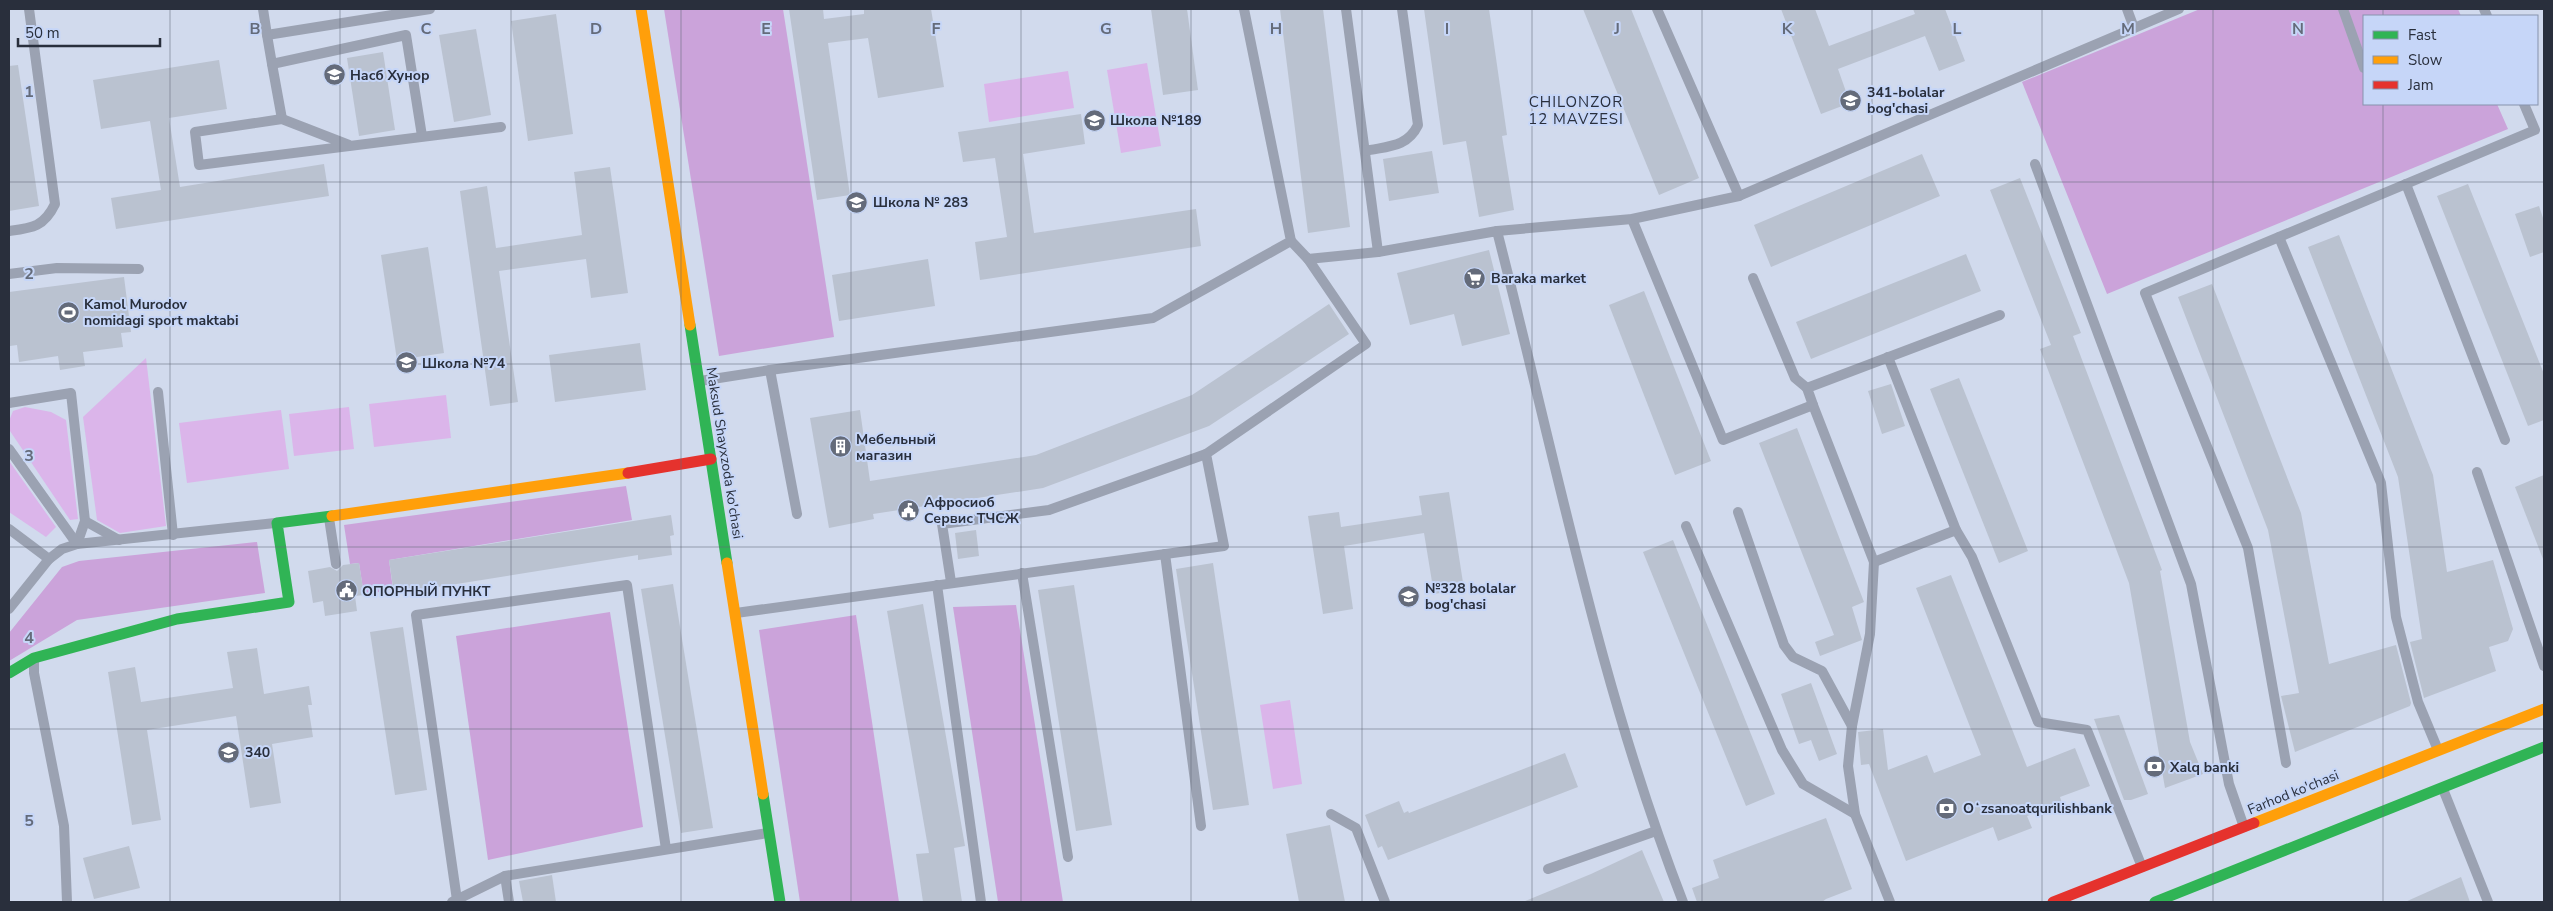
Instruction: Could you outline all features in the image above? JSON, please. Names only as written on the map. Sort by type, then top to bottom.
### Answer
[{"type":"street","name":"Maksud Shayxzoda ko'chasi","points":[[641,9],[780,902]]},
{"type":"street","points":[[9,673],[34,658],[177,619],[290,602],[277,523],[549,486],[711,459]]},
{"type":"street","name":"Farhod ko'chasi","points":[[2053,902],[2544,709]]},
{"type":"street","points":[[2155,902],[2544,747]]},
{"type":"lane","points":[[9,231],[33,228],[50,215],[55,204],[29,9]]},
{"type":"lane","points":[[263,9],[282,119]]},
{"type":"lane","points":[[267,35],[430,9]]},
{"type":"lane","points":[[951,582],[942,524],[1049,510],[1206,454],[1366,344],[1308,259],[1292,241],[1244,9]]},
{"type":"lane","points":[[1346,9],[1378,252]]},
{"type":"lane","points":[[1365,151],[1404,142],[1413,134],[1418,125],[1402,9]]},
{"type":"lane","points":[[1657,9],[1739,196]]},
{"type":"lane","points":[[2127,9],[2134,28]]},
{"type":"lane","points":[[1308,259],[1378,252],[1498,232],[1632,219],[1739,196],[2179,9]]},
{"type":"lane","points":[[2343,9],[2363,65]]},
{"type":"lane","points":[[272,64],[406,36],[422,136]]},
{"type":"lane","points":[[2286,763],[2248,548],[2145,293],[2535,130],[2524,105]]},
{"type":"lane","points":[[349,145],[282,119],[195,132],[199,165],[501,127]]},
{"type":"lane","points":[[2035,164],[2191,584],[2229,784],[2244,827]]},
{"type":"lane","points":[[2406,184],[2505,440]]},
{"type":"lane","points":[[1632,219],[1723,440],[1813,405]]},
{"type":"lane","points":[[1498,232],[1594,622],[1656,831],[1683,902]]},
{"type":"lane","points":[[2279,238],[2381,483],[2396,617],[2418,702],[2438,751]]},
{"type":"lane","points":[[699,382],[770,370],[1153,318],[1292,241]]},
{"type":"lane","points":[[9,274],[57,268],[139,269]]},
{"type":"lane","points":[[1753,278],[1795,378],[1807,388],[1874,562],[1870,634],[1852,726],[1848,766],[1855,814],[1890,902]]},
{"type":"lane","points":[[1807,388],[2000,315]]},
{"type":"lane","points":[[1888,357],[1956,530],[1972,557],[2038,722],[2087,730],[2142,867]]},
{"type":"lane","points":[[770,370],[797,514]]},
{"type":"lane","points":[[158,392],[173,535]]},
{"type":"lane","points":[[9,403],[71,393],[85,522],[76,544]]},
{"type":"lane","points":[[9,449],[76,544]]},
{"type":"lane","points":[[735,613],[1224,546],[1206,454]]},
{"type":"lane","points":[[2477,472],[2544,666]]},
{"type":"lane","points":[[1738,512],[1784,645],[1793,657],[1822,671],[1852,726]]},
{"type":"lane","points":[[328,516],[336,564]]},
{"type":"lane","points":[[85,522],[120,541]]},
{"type":"lane","points":[[9,609],[49,560],[62,549],[76,544],[120,541],[277,523]]},
{"type":"lane","points":[[1686,526],[1782,750],[1803,784],[1855,814]]},
{"type":"lane","points":[[9,529],[49,560]]},
{"type":"lane","points":[[1874,562],[1956,530]]},
{"type":"lane","points":[[1165,554],[1200,826]]},
{"type":"lane","points":[[1022,573],[1068,857]]},
{"type":"lane","points":[[666,849],[627,585],[416,615],[454,901],[505,876],[769,833]]},
{"type":"lane","points":[[937,585],[981,902]]},
{"type":"lane","points":[[34,658],[34,673],[64,826],[67,902]]},
{"type":"lane","points":[[2443,787],[2488,902]]},
{"type":"lane","points":[[1331,814],[1356,828],[1385,902]]},
{"type":"lane","points":[[1548,870],[1656,831]]},
{"type":"lane","points":[[505,876],[509,902]]},
{"type":"shaded area","points":[[664,9],[783,9],[834,337],[719,356]]},
{"type":"shaded area","points":[[2200,9],[2458,9],[2461,15],[2363,15],[2363,105],[2497,105],[2508,129],[2107,294],[2022,82]]},
{"type":"shaded area","points":[[1147,63],[1161,146],[1121,153],[1107,70]]},
{"type":"shaded area","points":[[1068,71],[1074,108],[989,122],[984,84]]},
{"type":"shaded area","points":[[146,358],[166,526],[120,533],[97,520],[83,417]]},
{"type":"shaded area","points":[[446,395],[451,438],[374,447],[369,404]]},
{"type":"shaded area","points":[[25,407],[51,412],[66,420],[78,519],[70,520],[10,431],[9,421],[13,411]]},
{"type":"shaded area","points":[[349,407],[354,449],[294,456],[289,414]]},
{"type":"shaded area","points":[[281,410],[289,469],[187,483],[179,423]]},
{"type":"shaded area","points":[[9,461],[56,527],[46,537],[9,512]]},
{"type":"shaded area","points":[[626,486],[632,520],[389,560],[393,589],[364,595],[359,563],[350,564],[344,525]]},
{"type":"shaded area","points":[[257,542],[265,593],[77,620],[9,661],[9,633],[62,567],[79,561]]},
{"type":"shaded area","points":[[1016,605],[1063,902],[998,902],[953,607]]},
{"type":"shaded area","points":[[610,612],[643,827],[488,860],[456,636]]},
{"type":"shaded area","points":[[856,615],[899,902],[800,902],[759,630]]},
{"type":"shaded area","points":[[1290,700],[1302,784],[1273,789],[1260,705]]},
{"type":"building","points":[[789,9],[823,9],[824,19],[864,14],[864,9],[931,9],[944,87],[878,98],[868,38],[828,43],[850,195],[817,200]]},
{"type":"building","points":[[1151,9],[1187,9],[1198,90],[1163,95]]},
{"type":"building","points":[[1280,9],[1323,9],[1350,227],[1308,233]]},
{"type":"building","points":[[1424,9],[1489,9],[1507,135],[1502,136],[1514,210],[1479,217],[1466,141],[1443,145]]},
{"type":"building","points":[[1583,9],[1631,9],[1699,178],[1659,195]]},
{"type":"building","points":[[1781,9],[1815,9],[1829,46],[1915,14],[1913,9],[1945,9],[1965,61],[1939,71],[1925,36],[1838,69],[1850,103],[1821,114]]},
{"type":"building","points":[[556,14],[573,134],[528,141],[511,21]]},
{"type":"building","points":[[476,29],[491,115],[454,122],[439,35]]},
{"type":"building","points":[[383,52],[395,130],[359,136],[347,58]]},
{"type":"building","points":[[219,60],[227,109],[169,118],[180,187],[324,164],[329,196],[116,229],[111,198],[161,190],[150,121],[101,129],[93,80]]},
{"type":"building","points":[[18,65],[39,206],[9,211],[9,66]]},
{"type":"building","points":[[1081,114],[1085,144],[1023,154],[1034,233],[1196,209],[1201,246],[980,280],[975,242],[1007,237],[995,158],[963,162],[958,132]]},
{"type":"building","points":[[1432,151],[1439,193],[1389,201],[1383,159]]},
{"type":"building","points":[[1922,154],[1940,196],[1771,267],[1754,225]]},
{"type":"building","points":[[610,167],[628,293],[591,298],[586,259],[499,271],[518,402],[490,406],[460,191],[487,186],[496,248],[582,235],[574,172]]},
{"type":"building","points":[[2020,178],[2081,333],[2073,336],[2162,570],[2160,571],[2190,742],[2203,774],[2165,788],[2129,583],[2040,349],[2051,345],[1990,190]]},
{"type":"building","points":[[2468,184],[2544,374],[2544,420],[2528,426],[2437,196]]},
{"type":"building","points":[[2539,206],[2544,221],[2544,252],[2530,257],[2515,214]]},
{"type":"building","points":[[2339,235],[2433,475],[2447,572],[2493,560],[2513,629],[2508,641],[2489,647],[2496,671],[2424,698],[2410,642],[2422,639],[2398,477],[2308,247]]},
{"type":"building","points":[[428,247],[444,353],[397,360],[381,255]]},
{"type":"building","points":[[1489,250],[1510,334],[1462,346],[1454,314],[1410,325],[1397,273]]},
{"type":"building","points":[[1966,254],[1981,291],[1811,359],[1796,322]]},
{"type":"building","points":[[928,259],[935,306],[839,321],[832,275]]},
{"type":"building","name":"Kamol Murodov nomidagi sport maktabi","points":[[124,277],[131,332],[121,333],[123,347],[83,352],[85,366],[60,370],[58,356],[19,362],[17,345],[10,346],[9,292]]},
{"type":"building","points":[[2212,284],[2301,513],[2329,664],[2396,645],[2411,703],[2410,706],[2295,752],[2281,696],[2299,693],[2268,530],[2178,297]]},
{"type":"building","points":[[1644,291],[1711,461],[1675,475],[1609,305]]},
{"type":"building","points":[[1329,304],[1349,334],[1209,426],[1043,488],[873,514],[874,519],[829,528],[810,418],[860,410],[870,481],[1036,455],[1192,395]]},
{"type":"building","points":[[640,343],[646,390],[555,402],[549,355]]},
{"type":"building","points":[[1959,378],[2028,551],[1999,563],[1930,389]]},
{"type":"building","points":[[1891,384],[1905,426],[1882,434],[1868,391]]},
{"type":"building","points":[[1797,428],[1864,602],[1852,607],[1862,640],[1820,656],[1815,642],[1834,635],[1759,443]]},
{"type":"building","points":[[2544,475],[2544,559],[2543,559],[2515,487]]},
{"type":"building","points":[[1449,492],[1464,589],[1434,594],[1424,533],[1344,546],[1353,609],[1323,614],[1308,516],[1339,512],[1341,527],[1422,515],[1419,496]]},
{"type":"building","points":[[671,515],[674,535],[670,536],[672,555],[638,560],[638,555],[394,594],[389,560]]},
{"type":"building","points":[[976,530],[979,556],[958,559],[955,533]]},
{"type":"building","points":[[1673,540],[1775,794],[1746,806],[1643,552]]},
{"type":"building","points":[[359,563],[364,595],[355,596],[357,611],[325,616],[323,601],[313,603],[308,571],[330,567],[337,571],[343,565]]},
{"type":"building","points":[[1213,563],[1249,805],[1213,810],[1176,569]]},
{"type":"building","points":[[1951,575],[2027,767],[2075,748],[2090,786],[2060,797],[2062,803],[2027,816],[2032,828],[1998,841],[1993,827],[1906,861],[1869,764],[1861,765],[1858,732],[1883,729],[1888,770],[1927,755],[1934,773],[1981,755],[1916,588]]},
{"type":"building","points":[[673,584],[713,828],[681,833],[641,589]]},
{"type":"building","points":[[1074,585],[1112,825],[1076,831],[1038,590]]},
{"type":"building","points":[[923,604],[965,846],[954,848],[962,902],[923,902],[916,854],[929,853],[887,611]]},
{"type":"building","points":[[403,627],[427,790],[395,795],[370,632]]},
{"type":"building","points":[[257,648],[264,694],[309,686],[312,705],[308,705],[313,737],[272,744],[281,803],[250,808],[236,716],[147,730],[161,820],[132,825],[108,672],[135,667],[141,702],[233,688],[227,652]]},
{"type":"building","points":[[1811,683],[1837,754],[1819,761],[1811,740],[1799,744],[1781,694]]},
{"type":"building","points":[[2119,715],[2148,794],[2131,800],[2124,800],[2094,719]]},
{"type":"building","points":[[1565,753],[1578,787],[1388,860],[1382,846],[1378,848],[1365,815],[1399,801],[1404,813],[1408,811],[1409,813]]},
{"type":"building","points":[[1826,818],[1852,889],[1822,902],[1697,902],[1692,888],[1719,878],[1713,860]]},
{"type":"building","points":[[1330,825],[1345,902],[1299,902],[1286,834]]},
{"type":"building","points":[[129,846],[140,888],[94,899],[83,858]]},
{"type":"building","points":[[1642,850],[1664,902],[1523,902],[1591,874]]},
{"type":"building","points":[[552,875],[556,902],[523,902],[519,881]]},
{"type":"building","points":[[2461,877],[2470,902],[2405,902]]},
{"type":"traffic: fast","points":[[690,325],[727,563]]},
{"type":"traffic: fast","points":[[9,673],[34,658],[177,619],[289,602],[277,523],[332,516]]},
{"type":"traffic: fast","points":[[2155,902],[2544,747]]},
{"type":"traffic: fast","points":[[763,794],[780,902]]},
{"type":"traffic: slow","points":[[641,9],[690,325]]},
{"type":"traffic: slow","points":[[332,516],[628,473]]},
{"type":"traffic: slow","points":[[727,563],[763,794]]},
{"type":"traffic: slow","points":[[2254,823],[2544,709]]},
{"type":"traffic: jam","points":[[628,473],[711,459]]},
{"type":"traffic: jam","points":[[2053,902],[2254,823]]},
{"type":"place","name":"Насб Хунор","points":[[334,75]]},
{"type":"place","name":"341-bolalar bog'chasi","points":[[1851,100]]},
{"type":"place","name":"Школа №189","points":[[1094,120]]},
{"type":"place","name":"Школа № 283","points":[[857,202]]},
{"type":"place","name":"Baraka market","points":[[1475,278]]},
{"type":"place","name":"Kamol Murodov nomidagi sport maktabi","points":[[68,312]]},
{"type":"place","name":"Школа №74","points":[[406,363]]},
{"type":"place","name":"Мебельный магазин","points":[[840,447]]},
{"type":"place","name":"Афросиоб Сервис ТЧСЖ","points":[[908,510]]},
{"type":"place","name":"ОПОРНЫЙ ПУНКТ","points":[[346,591]]},
{"type":"place","name":"№328 bolalar bog'chasi","points":[[1409,596]]},
{"type":"place","name":"340","points":[[229,752]]},
{"type":"place","name":"Xalq banki","points":[[2154,767]]},
{"type":"place","name":"Oʻzsanoatqurilishbank","points":[[1947,808]]},
{"type":"district","name":"CHILONZOR 12 MAVZESI","points":[[1576,110]]}]
